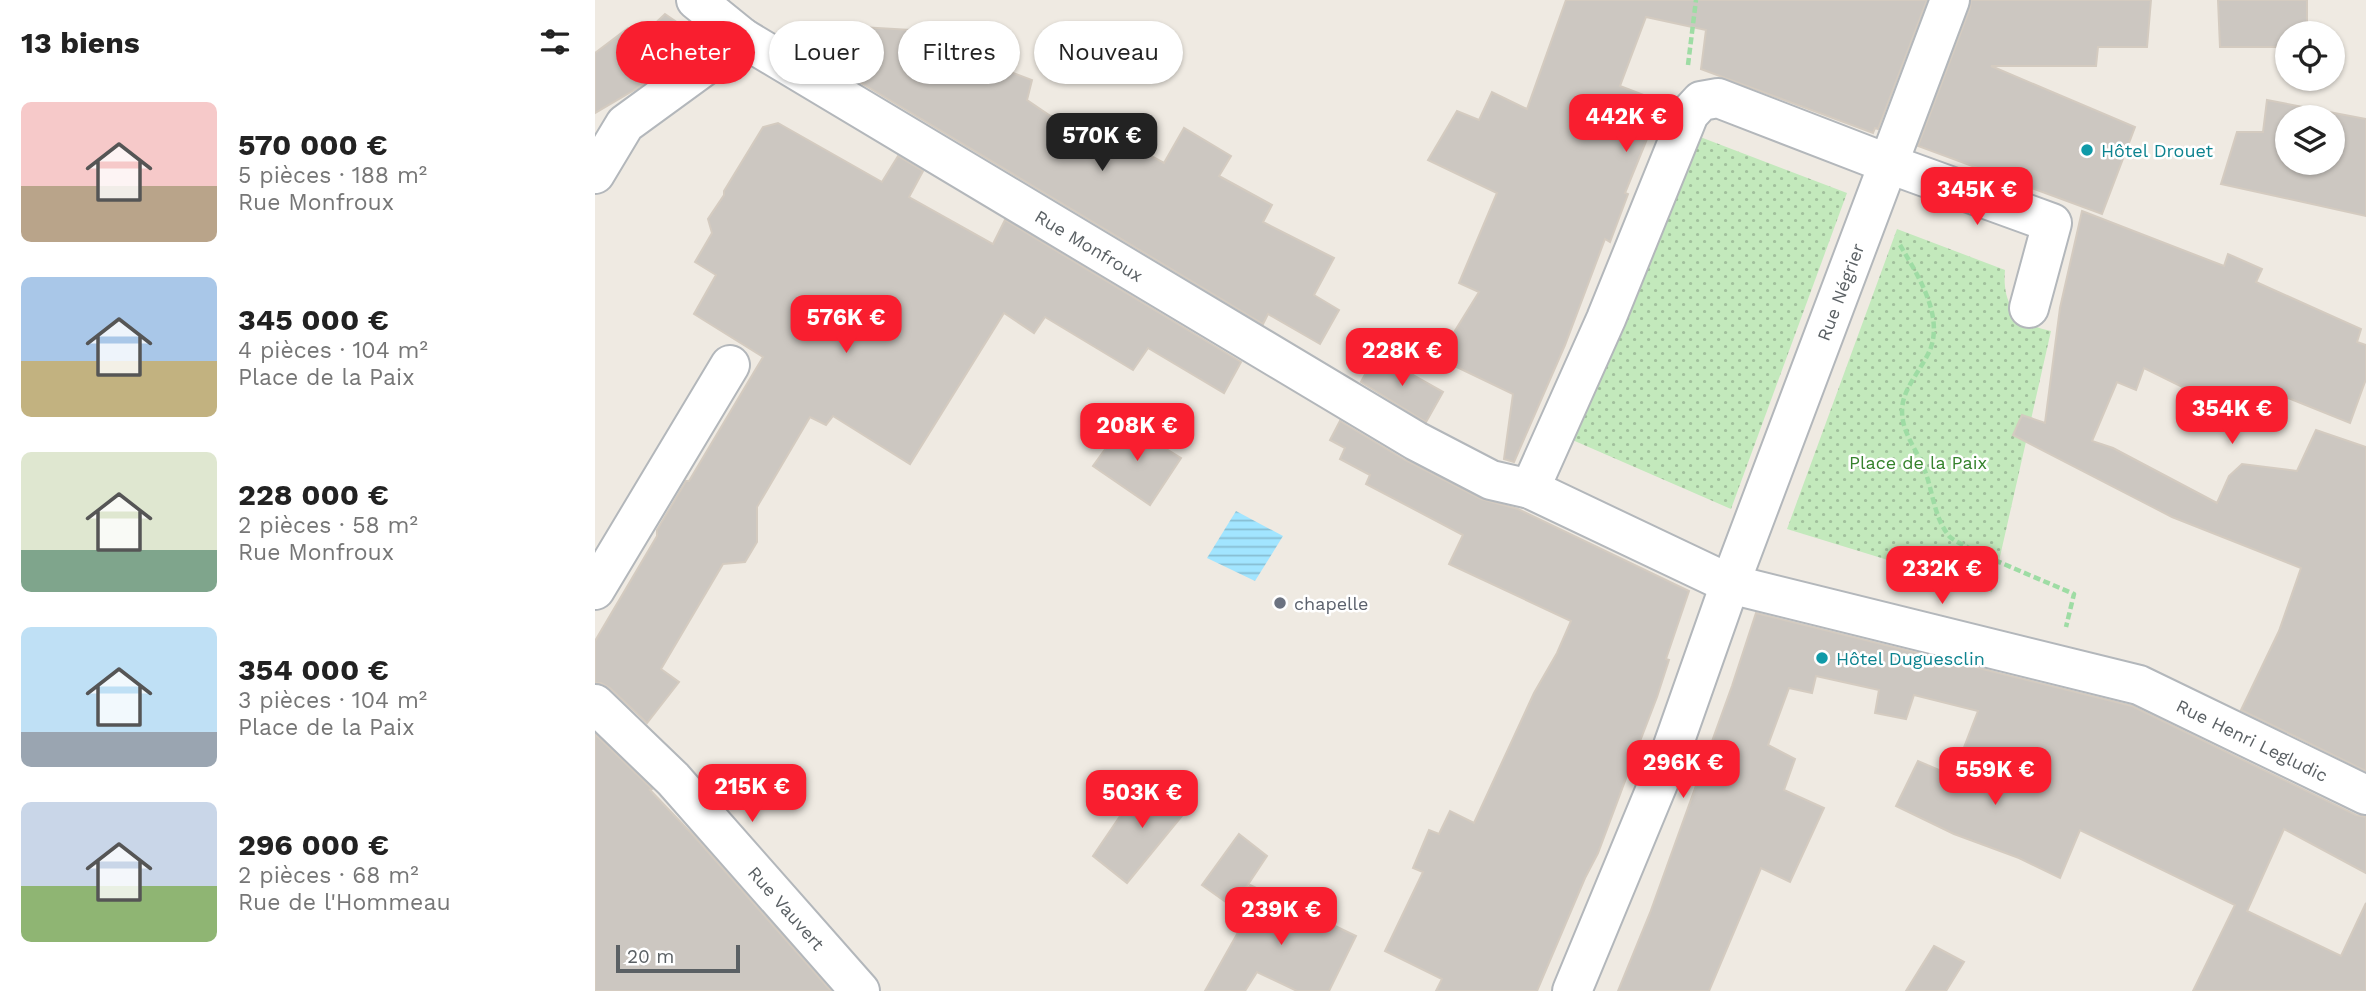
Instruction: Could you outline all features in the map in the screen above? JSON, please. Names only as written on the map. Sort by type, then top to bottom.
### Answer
[{"type":"street","name":"Rue Monfroux","points":[[696,0],[722,21]]},
{"type":"street","name":"Rue Négrier","points":[[1572,991],[1669,757],[1730,584],[1950,0]]},
{"type":"street","name":"Rue Monfroux","points":[[755,45],[1416,440],[1491,481],[1529,489]]},
{"type":"street","points":[[595,174],[625,124],[680,84]]},
{"type":"street","points":[[1730,584],[1529,489],[1606,319],[1694,107],[1701,101],[1718,98],[2052,223],[2029,308]]},
{"type":"street","points":[[595,590],[730,365]]},
{"type":"street","name":"Rue Henri Legludic","points":[[1730,584],[2139,685],[2366,795]]},
{"type":"street","name":"Rue Vauvert","points":[[595,704],[673,779],[860,991]]},
{"type":"path","points":[[1687,73],[1696,0]]},
{"type":"path","points":[[1897,239],[1920,279],[1933,318],[1931,347],[1903,401],[1903,427],[1923,465],[1937,514],[1950,538],[2074,594],[2065,632]]},
{"type":"green space","points":[[1695,135],[1847,193],[1731,509],[1561,435]]},
{"type":"green space","name":"Place de la Paix","points":[[1897,229],[2005,270],[2006,293],[2014,311],[2029,323],[2051,331],[1992,592],[1787,529]]},
{"type":"water","points":[[1236,511],[1283,536],[1255,581],[1207,558]]},
{"type":"building","points":[[1566,0],[1927,0],[1878,129],[1875,128],[1873,133],[1701,69],[1706,30],[1646,17],[1620,86],[1662,102],[1625,193],[1628,194],[1610,242],[1605,239],[1565,345],[1514,462],[1504,459],[1513,394],[1438,358],[1479,292],[1459,283],[1497,193],[1428,160],[1457,111],[1479,120],[1492,92],[1527,109]]},
{"type":"building","points":[[1971,0],[2151,0],[2147,47],[2098,47],[2096,66],[1991,66],[2135,127],[2102,214],[1918,146]]},
{"type":"building","points":[[2218,0],[2307,0],[2307,21],[2275,21],[2275,47],[2220,47]]},
{"type":"building","points":[[665,14],[675,21],[658,21]]},
{"type":"building","points":[[884,28],[898,29],[898,84],[1020,84],[1020,76],[1032,80],[1027,100],[1080,136],[1089,122],[1164,163],[1184,128],[1231,156],[1219,176],[1272,205],[1263,222],[1334,258],[1314,295],[1339,310],[1320,344],[1268,314],[1263,324],[863,84],[884,84]]},
{"type":"building","points":[[616,37],[616,84],[643,84],[595,113],[595,53]]},
{"type":"building","points":[[2267,100],[2293,105],[2275,105],[2275,175],[2345,175],[2345,115],[2366,119],[2366,216],[2221,184],[2237,132],[2263,132]]},
{"type":"building","points":[[778,123],[882,182],[898,156],[923,171],[909,197],[993,244],[1005,220],[1241,362],[1224,393],[1148,348],[1133,370],[1045,317],[1034,333],[1004,313],[910,464],[833,416],[826,425],[810,417],[757,507],[757,542],[745,562],[723,564],[661,669],[679,682],[647,723],[610,688],[595,683],[595,641],[657,536],[657,530],[763,357],[694,314],[716,275],[695,262],[712,233],[708,219],[724,191],[763,127]]},
{"type":"building","points":[[2082,211],[2224,266],[2228,254],[2262,269],[2256,282],[2361,329],[2357,342],[2366,345],[2366,379],[2350,423],[2261,387],[2243,417],[2144,368],[2136,390],[2117,382],[2092,441],[2113,448],[2217,503],[2229,476],[2242,464],[2297,471],[2316,430],[2366,447],[2366,771],[2241,710],[2279,631],[2301,568],[2172,517],[2013,435],[2022,415],[2045,423],[2060,308]]},
{"type":"building","points":[[1376,354],[1443,392],[1426,422],[1361,382]]},
{"type":"building","points":[[1340,421],[1405,460],[1481,499],[1518,509],[1689,591],[1666,659],[1669,660],[1657,697],[1598,853],[1537,991],[1436,991],[1442,979],[1385,951],[1423,872],[1413,868],[1429,830],[1439,834],[1450,811],[1474,823],[1534,693],[1557,653],[1571,621],[1449,564],[1463,535],[1366,484],[1370,475],[1340,459],[1345,448],[1330,440]]},
{"type":"building","points":[[1124,423],[1181,458],[1150,505],[1093,466]]},
{"type":"building","points":[[1756,613],[2132,706],[2356,815],[2366,817],[2366,873],[2284,829],[2247,911],[2341,956],[2366,903],[2366,991],[2193,991],[2235,905],[2080,830],[2060,878],[2019,858],[1954,834],[1896,806],[1918,761],[1953,776],[1978,711],[1914,695],[1906,719],[1875,713],[1879,690],[1816,676],[1812,693],[1789,688],[1768,745],[1795,759],[1784,790],[1824,808],[1790,882],[1761,868],[1709,991],[1618,991],[1650,913]]},
{"type":"building","points":[[595,734],[652,789],[650,790],[831,991],[595,991]]},
{"type":"building","points":[[1168,779],[1195,800],[1127,883],[1093,856],[1129,803],[1134,807]]},
{"type":"building","points":[[1239,834],[1267,856],[1233,907],[1202,885]]},
{"type":"building","points":[[1250,885],[1356,936],[1329,991],[1297,991],[1257,972],[1245,991],[1205,991],[1245,920],[1232,914]]},
{"type":"building","points":[[1934,946],[1964,962],[1946,991],[1906,991]]},
{"type":"place","name":"Hôtel Drouet","points":[[2087,150]]},
{"type":"place","name":"chapelle","points":[[1280,603]]},
{"type":"place","name":"Hôtel Duguesclin","points":[[1822,658]]}]
